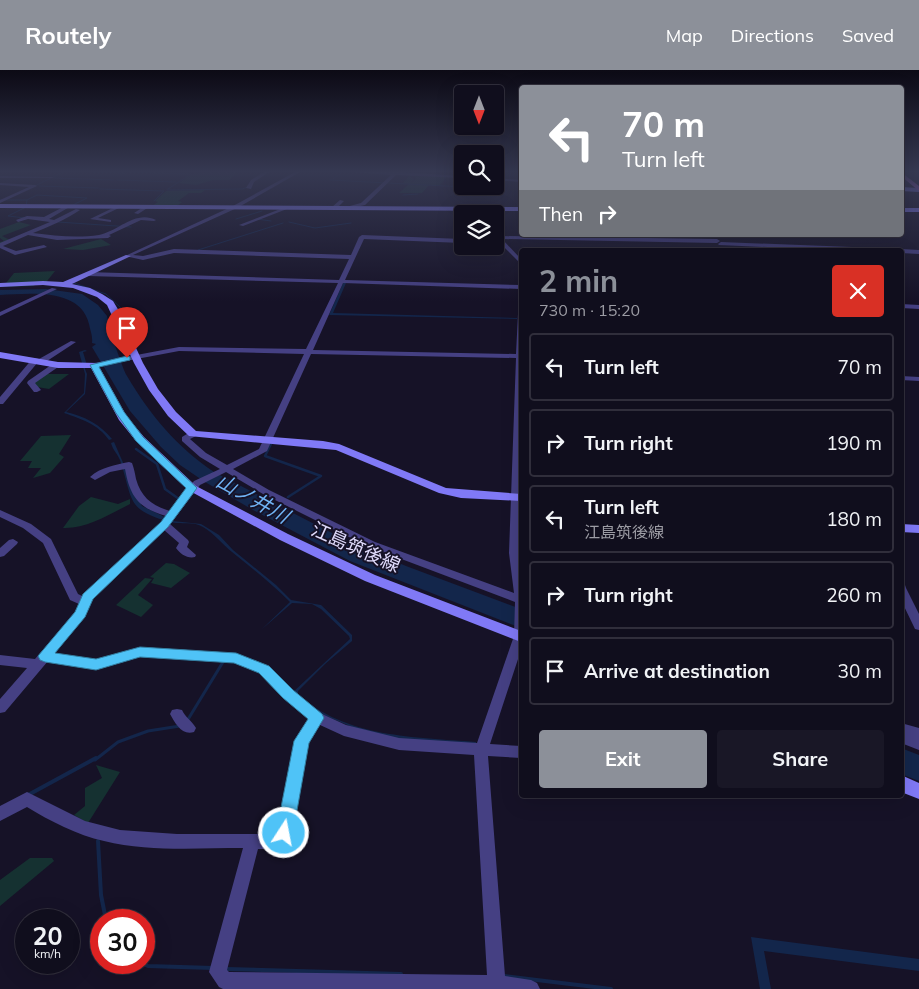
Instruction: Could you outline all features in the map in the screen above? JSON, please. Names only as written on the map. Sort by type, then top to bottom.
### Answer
[{"type":"main road","points":[[59,287],[128,256]]},
{"type":"main road","points":[[0,285],[40,283],[90,291],[109,302],[116,311],[126,337],[146,376],[183,426],[193,434],[269,439],[339,447],[443,491],[519,498]]},
{"type":"main road","points":[[1,356],[57,365],[98,365]]},
{"type":"main road","name":"江島筑後線","points":[[98,365],[120,413],[140,439],[195,485],[284,537],[370,578],[519,634]]},
{"type":"main road","points":[[904,528],[919,529]]},
{"type":"street","points":[[46,219],[53,215]]},
{"type":"street","points":[[0,246],[67,215]]},
{"type":"street","points":[[101,215],[92,219],[109,221]]},
{"type":"street","points":[[128,256],[218,215]]},
{"type":"street","points":[[241,225],[269,215]]},
{"type":"street","points":[[18,221],[27,218],[46,219],[52,222]]},
{"type":"street","points":[[28,234],[57,238],[104,236],[140,218],[154,220]]},
{"type":"street","points":[[0,708],[81,614],[87,597],[164,525],[195,485],[263,451],[362,237],[454,241]]},
{"type":"street","points":[[714,237],[726,248]]},
{"type":"street","points":[[504,239],[719,242],[838,248]]},
{"type":"street","points":[[0,246],[16,253],[44,247]]},
{"type":"street","points":[[504,246],[519,260]]},
{"type":"street","points":[[128,256],[143,258],[174,251],[352,257]]},
{"type":"street","points":[[904,251],[919,252]]},
{"type":"street","points":[[88,274],[519,288]]},
{"type":"street","points":[[0,314],[59,287]]},
{"type":"street","points":[[904,306],[919,306]]},
{"type":"street","points":[[0,402],[38,361],[73,342]]},
{"type":"street","points":[[98,365],[179,349],[519,356]]},
{"type":"street","points":[[37,390],[31,383],[57,365]]},
{"type":"street","points":[[904,378],[919,379]]},
{"type":"street","points":[[193,434],[185,439],[223,471],[371,544],[519,599]]},
{"type":"street","points":[[95,477],[107,470],[129,465],[130,475],[142,503],[152,510],[173,515]]},
{"type":"street","points":[[519,498],[514,553],[519,587]]},
{"type":"street","points":[[0,513],[27,526],[47,541],[74,597],[86,602]]},
{"type":"street","points":[[164,525],[184,542],[181,548],[191,555]]},
{"type":"street","points":[[0,554],[13,542]]},
{"type":"street","points":[[904,594],[919,626]]},
{"type":"street","points":[[498,987],[482,750],[519,641]]},
{"type":"street","points":[[0,660],[41,660],[96,665],[140,652],[236,658],[264,669],[288,694],[317,718],[344,730],[398,744],[519,752]]},
{"type":"street","points":[[177,714],[180,720],[189,728]]},
{"type":"street","points":[[0,814],[27,799],[48,812],[103,833],[134,839],[272,842],[280,840],[284,833],[302,741],[317,718]]},
{"type":"street","points":[[904,729],[919,734]]},
{"type":"street","points":[[904,738],[919,744]]},
{"type":"street","points":[[252,841],[218,972],[225,981],[531,989]]},
{"type":"green space","points":[[19,222],[31,225],[2,236],[10,240],[0,244],[0,242],[4,241],[0,238],[0,229]]},
{"type":"green space","points":[[101,239],[111,245],[83,250],[63,249]]},
{"type":"green space","points":[[55,271],[44,285],[31,283],[35,286],[0,287],[0,284],[6,283],[14,273]]},
{"type":"green space","points":[[46,374],[69,374],[49,389],[37,387],[34,383]]},
{"type":"green space","points":[[71,435],[59,454],[64,457],[50,473],[33,478],[41,468],[28,468],[32,461],[20,461],[41,436]]},
{"type":"green space","points":[[91,497],[118,504],[130,499],[130,504],[89,523],[72,528],[63,528],[79,506]]},
{"type":"green space","points":[[166,563],[174,564],[190,573],[171,588],[151,583],[154,578],[150,577]]},
{"type":"green space","points":[[145,578],[152,579],[138,595],[153,605],[141,617],[116,605]]},
{"type":"green space","points":[[96,765],[120,772],[88,823],[74,815],[85,806],[85,788],[102,778]]},
{"type":"green space","points":[[30,858],[52,858],[54,861],[0,906],[0,880]]},
{"type":"water","points":[[343,283],[346,283],[333,313],[517,319],[329,315]]},
{"type":"water","name":"山ノ井川","points":[[46,289],[82,294],[98,305],[107,316],[112,341],[125,372],[145,404],[176,441],[214,472],[322,528],[325,526],[324,529],[356,545],[519,608],[519,627],[350,561],[253,510],[205,482],[180,465],[161,447],[130,411],[92,347],[96,344],[92,343],[92,335],[84,312],[64,298],[38,294],[0,295],[0,290]]},
{"type":"water","points":[[87,351],[83,352],[87,374],[85,394],[66,412],[97,425],[112,439],[109,440],[105,434],[94,426],[64,413],[84,393],[85,374],[79,352]]},
{"type":"water","points":[[114,442],[142,506],[173,521],[201,524],[219,535],[233,550],[276,585],[291,600],[321,605],[352,635],[352,641],[325,664],[298,691],[298,694],[317,708],[337,719],[359,727],[382,733],[476,742],[476,745],[411,741],[364,732],[314,711],[292,693],[350,639],[349,636],[321,609],[312,604],[292,603],[261,630],[290,602],[203,527],[156,518],[139,508],[130,495],[120,460],[111,443]]},
{"type":"water","points":[[904,749],[919,755],[919,781],[904,775]]},
{"type":"water","points":[[751,937],[919,959],[919,971],[764,951],[771,989],[760,989]]},
{"type":"waterway","points":[[10,215],[8,216],[25,218]]},
{"type":"waterway","points":[[236,219],[249,215]]},
{"type":"waterway","points":[[257,219],[271,221]]},
{"type":"waterway","points":[[58,222],[131,227]]},
{"type":"waterway","points":[[289,222],[315,228],[351,223]]},
{"type":"waterway","points":[[198,250],[283,223]]},
{"type":"waterway","points":[[74,283],[106,294],[121,308]]},
{"type":"waterway","name":"山ノ井川","points":[[271,444],[265,456],[321,476],[288,497]]},
{"type":"waterway","points":[[136,449],[157,464],[165,489],[179,499]]},
{"type":"waterway","points":[[187,721],[223,662]]},
{"type":"waterway","points":[[95,760],[118,742],[148,731],[180,726]]},
{"type":"waterway","points":[[28,795],[96,758]]},
{"type":"waterway","points":[[98,841],[101,895],[104,909]]},
{"type":"waterway","points":[[155,966],[213,968]]},
{"type":"waterway","points":[[226,969],[401,974]]},
{"type":"waterway","points":[[504,976],[611,989]]},
{"type":"route","points":[[127,358],[94,365],[123,418],[140,439],[192,488],[164,525],[87,597],[81,614],[45,656],[96,665],[140,652],[236,658],[264,669],[288,694],[317,718],[302,741],[284,833]]}]
